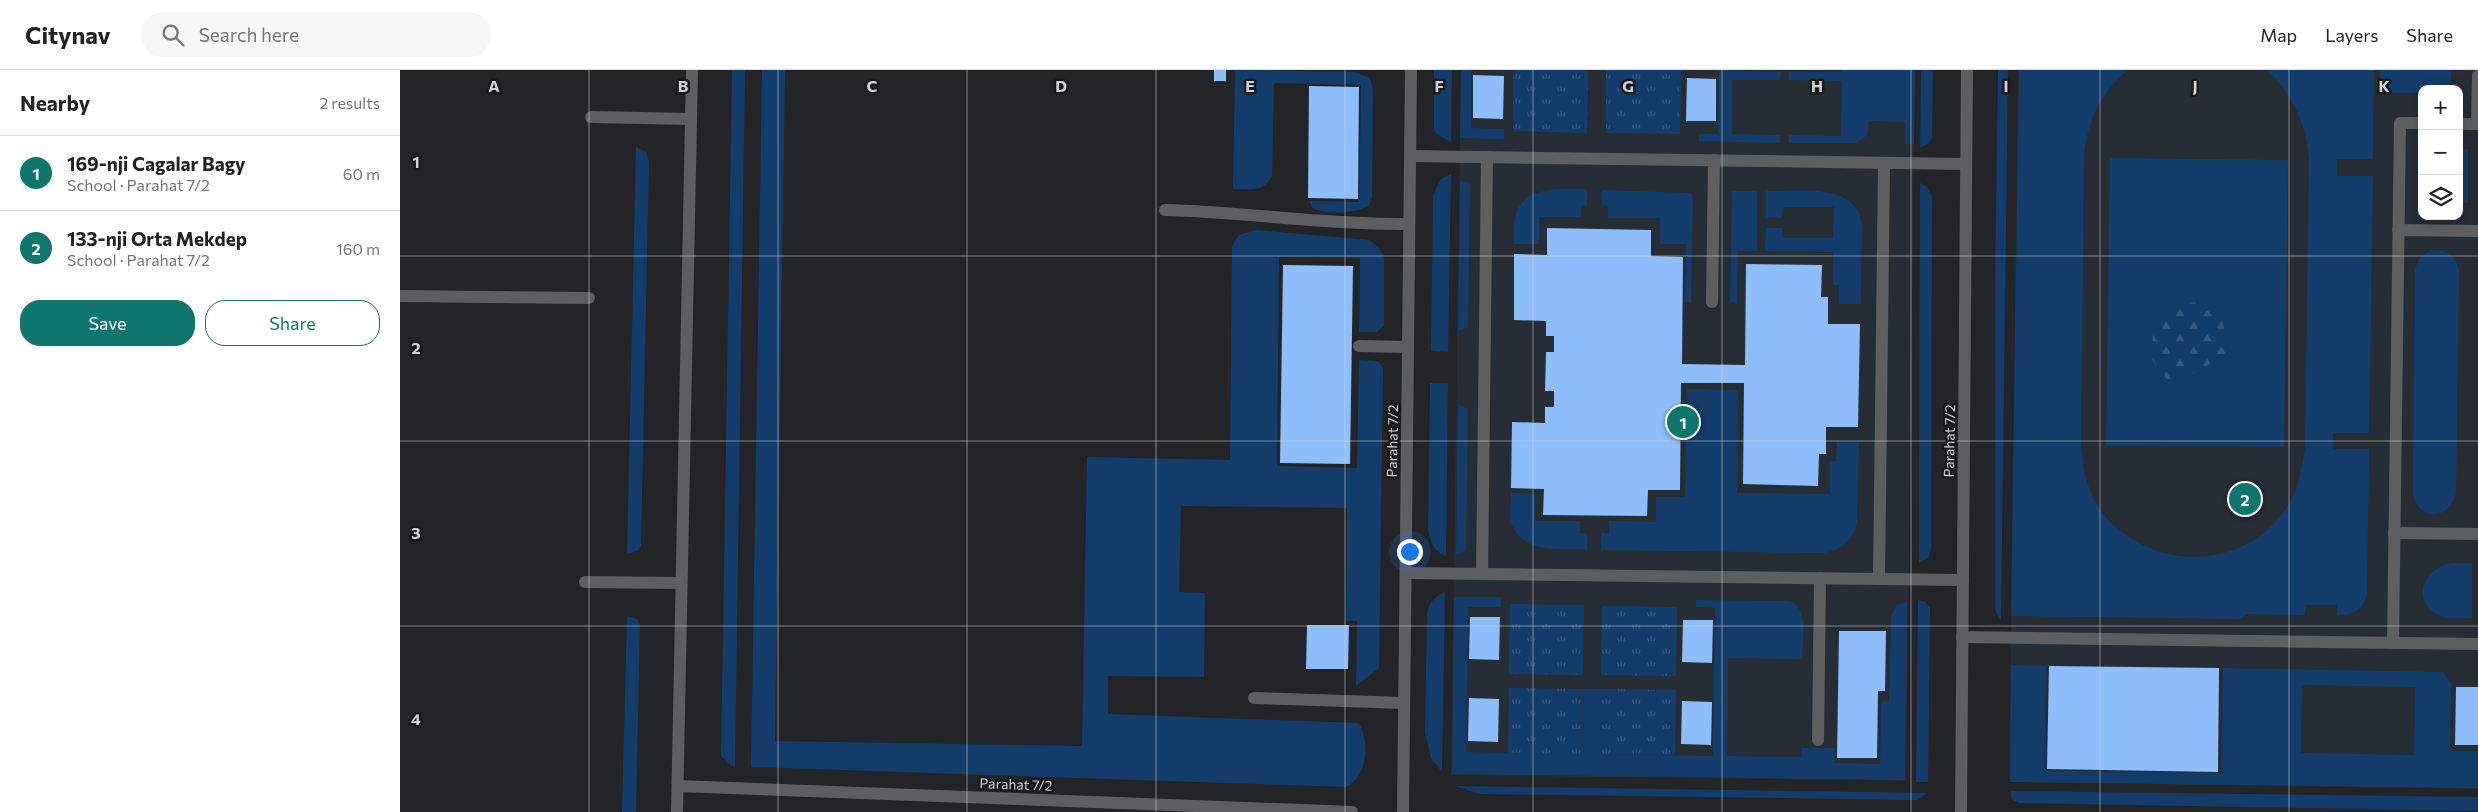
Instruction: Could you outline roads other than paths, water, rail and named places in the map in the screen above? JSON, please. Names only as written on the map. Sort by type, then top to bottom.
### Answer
[{"type":"street","points":[[677,812],[692,70]]},
{"type":"street","name":"Parahat 7/2","points":[[1403,812],[1411,70]]},
{"type":"street","name":"Parahat 7/2","points":[[1961,812],[1967,70]]},
{"type":"street","points":[[2463,124],[2478,124],[2478,76]]},
{"type":"street","points":[[591,117],[691,119]]},
{"type":"street","points":[[2392,643],[2400,123],[2418,123]]},
{"type":"street","points":[[1410,156],[1966,164]]},
{"type":"street","points":[[1482,574],[1488,157]]},
{"type":"street","points":[[1712,302],[1714,160]]},
{"type":"street","points":[[1879,579],[1884,163]]},
{"type":"street","points":[[1165,210],[1226,211],[1358,224],[1409,224]]},
{"type":"street","points":[[2398,230],[2478,231]]},
{"type":"street","points":[[400,296],[589,298]]},
{"type":"street","points":[[1360,346],[1408,347]]},
{"type":"street","points":[[2394,533],[2478,534]]},
{"type":"street","points":[[1406,572],[1963,580]]},
{"type":"street","points":[[1818,740],[1820,578]]},
{"type":"street","points":[[585,582],[682,583]]},
{"type":"street","points":[[1962,637],[2478,644]]},
{"type":"street","points":[[1254,698],[1404,704]]},
{"type":"street","name":"Parahat 7/2","points":[[678,786],[1070,807],[1352,812]]},
{"type":"place","name":"169-nji Cagalar Bagy","points":[[1683,422]]},
{"type":"place","name":"133-nji Orta Mekdep","points":[[2245,499]]}]
